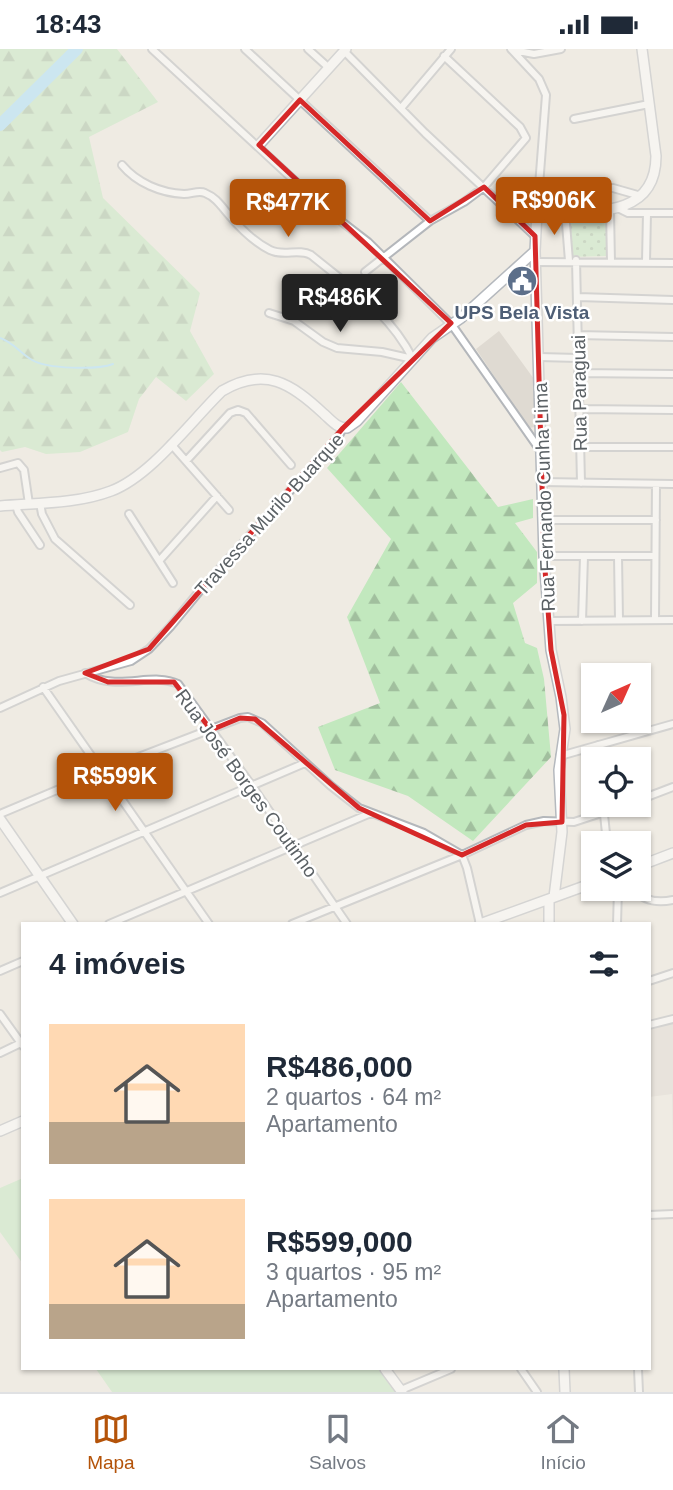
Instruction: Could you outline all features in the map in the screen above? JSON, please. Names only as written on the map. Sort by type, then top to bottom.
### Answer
[{"type":"street","points":[[152,49],[259,145],[324,208],[383,257],[452,325],[540,450]]},
{"type":"street","points":[[245,49],[430,221]]},
{"type":"street","points":[[308,49],[329,68]]},
{"type":"street","points":[[402,107],[451,49]]},
{"type":"street","points":[[511,49],[534,54],[561,49]]},
{"type":"street","name":"Rua Fernando Cunha Lima","points":[[511,49],[538,79],[546,95],[535,236],[540,450],[551,650],[564,715],[564,741],[560,756],[562,822],[549,922]]},
{"type":"street","points":[[615,210],[640,196],[649,186],[656,166],[642,49]]},
{"type":"street","points":[[259,145],[345,50],[434,141],[535,236]]},
{"type":"street","points":[[365,272],[430,221],[484,187],[524,141],[526,135],[520,127],[444,56]]},
{"type":"street","points":[[574,119],[649,104]]},
{"type":"street","points":[[122,165],[136,179],[150,186],[186,194],[203,191],[218,200],[247,235],[270,250],[282,253],[303,251],[312,255],[387,319],[402,338],[412,359]]},
{"type":"street","points":[[538,187],[614,188],[640,196]]},
{"type":"street","points":[[611,262],[615,210]]},
{"type":"street","points":[[537,212],[615,210],[628,213],[673,213]]},
{"type":"street","name":"Rua Paraguai","points":[[565,211],[578,297],[581,483]]},
{"type":"street","points":[[646,262],[648,213]]},
{"type":"street","name":"Travessa Murilo Buarque","points":[[0,708],[43,687],[131,661],[149,649],[337,439],[343,428],[357,421],[432,338],[452,325],[535,251]]},
{"type":"street","points":[[536,262],[673,263]]},
{"type":"street","points":[[578,297],[673,300]]},
{"type":"street","points":[[269,313],[294,321],[323,342],[337,348],[383,352],[412,359]]},
{"type":"street","points":[[577,335],[673,337]]},
{"type":"street","points":[[539,357],[578,358]]},
{"type":"street","points":[[578,373],[673,374]]},
{"type":"street","points":[[0,506],[85,499],[112,491],[146,470],[222,391],[237,381],[268,378],[281,381],[298,391],[338,427],[343,428]]},
{"type":"street","points":[[579,409],[673,411]]},
{"type":"street","points":[[186,461],[230,413],[238,410],[246,414],[291,465]]},
{"type":"street","points":[[171,444],[229,510]]},
{"type":"street","points":[[579,447],[673,447]]},
{"type":"street","points":[[0,468],[18,463],[23,470],[29,504]]},
{"type":"street","points":[[542,482],[673,484]]},
{"type":"street","points":[[655,620],[656,484]]},
{"type":"street","points":[[159,561],[217,496]]},
{"type":"street","points":[[40,503],[42,514],[55,539],[130,605]]},
{"type":"street","points":[[16,505],[40,545]]},
{"type":"street","points":[[129,515],[173,583]]},
{"type":"street","points":[[543,520],[656,520]]},
{"type":"street","points":[[544,556],[655,556]]},
{"type":"street","points":[[582,621],[584,556]]},
{"type":"street","points":[[618,556],[619,620]]},
{"type":"street","points":[[549,621],[673,620]]},
{"type":"street","name":"Rua José Borges Coutinho","points":[[85,673],[108,683],[174,682],[181,687],[346,922]]},
{"type":"street","points":[[43,687],[208,922]]},
{"type":"street","points":[[72,922],[0,817],[102,771],[240,717],[256,719],[275,733],[305,763],[359,808],[424,833],[462,855],[480,922]]},
{"type":"street","points":[[560,756],[673,724]]},
{"type":"street","points":[[0,893],[305,763]]},
{"type":"street","points":[[651,795],[673,787]]},
{"type":"street","points":[[114,922],[371,813]]},
{"type":"street","points":[[297,922],[462,855],[526,825],[544,821],[574,822],[591,817]]},
{"type":"street","points":[[651,861],[673,853]]},
{"type":"street","points":[[485,922],[581,887]]},
{"type":"street","points":[[651,900],[673,900]]},
{"type":"street","points":[[617,922],[618,901]]},
{"type":"street","points":[[0,971],[21,962]]},
{"type":"street","points":[[651,980],[673,973]]},
{"type":"street","points":[[0,1014],[21,1043]]},
{"type":"street","points":[[651,1024],[673,1019]]},
{"type":"street","points":[[0,1053],[21,1044]]},
{"type":"street","points":[[0,1131],[21,1122]]},
{"type":"street","points":[[651,1215],[673,1214]]},
{"type":"street","points":[[386,1370],[401,1391],[449,1370]]},
{"type":"street","points":[[523,1370],[537,1392]]},
{"type":"street","points":[[564,1370],[565,1392]]},
{"type":"street","points":[[638,1370],[639,1392]]},
{"type":"highlighted area","points":[[300,100],[430,221],[484,187],[535,236],[544,556],[551,650],[564,715],[562,822],[526,825],[462,855],[359,808],[255,719],[240,718],[211,730],[174,682],[108,682],[85,673],[149,649],[343,428],[451,323],[259,145]]},
{"type":"shaded area","points":[[499,331],[534,379],[535,427],[529,428],[476,349]]},
{"type":"shaded area","points":[[673,1019],[673,1143],[672,1094],[651,1097],[651,1024]]},
{"type":"green space","points":[[0,49],[117,49],[158,102],[89,137],[103,198],[200,293],[190,331],[214,374],[186,401],[156,377],[139,399],[128,432],[80,452],[46,454],[25,447],[2,452],[0,450]]},
{"type":"green space","points":[[569,214],[607,214],[607,256],[571,257]]},
{"type":"green space","points":[[401,382],[498,507],[533,499],[533,518],[515,523],[537,552],[537,583],[513,603],[525,643],[537,648],[544,679],[551,757],[473,841],[408,796],[335,770],[318,727],[380,703],[347,617],[391,539],[327,468]]},
{"type":"green space","points":[[21,1179],[21,1261],[0,1232],[0,1188]]},
{"type":"green space","points":[[97,1370],[383,1370],[397,1392],[112,1392]]},
{"type":"waterway","points":[[0,125],[77,49]]},
{"type":"waterway","points":[[0,338],[39,363],[84,368],[113,364]]},
{"type":"place","name":"UPS Bela Vista","points":[[522,281]]}]
